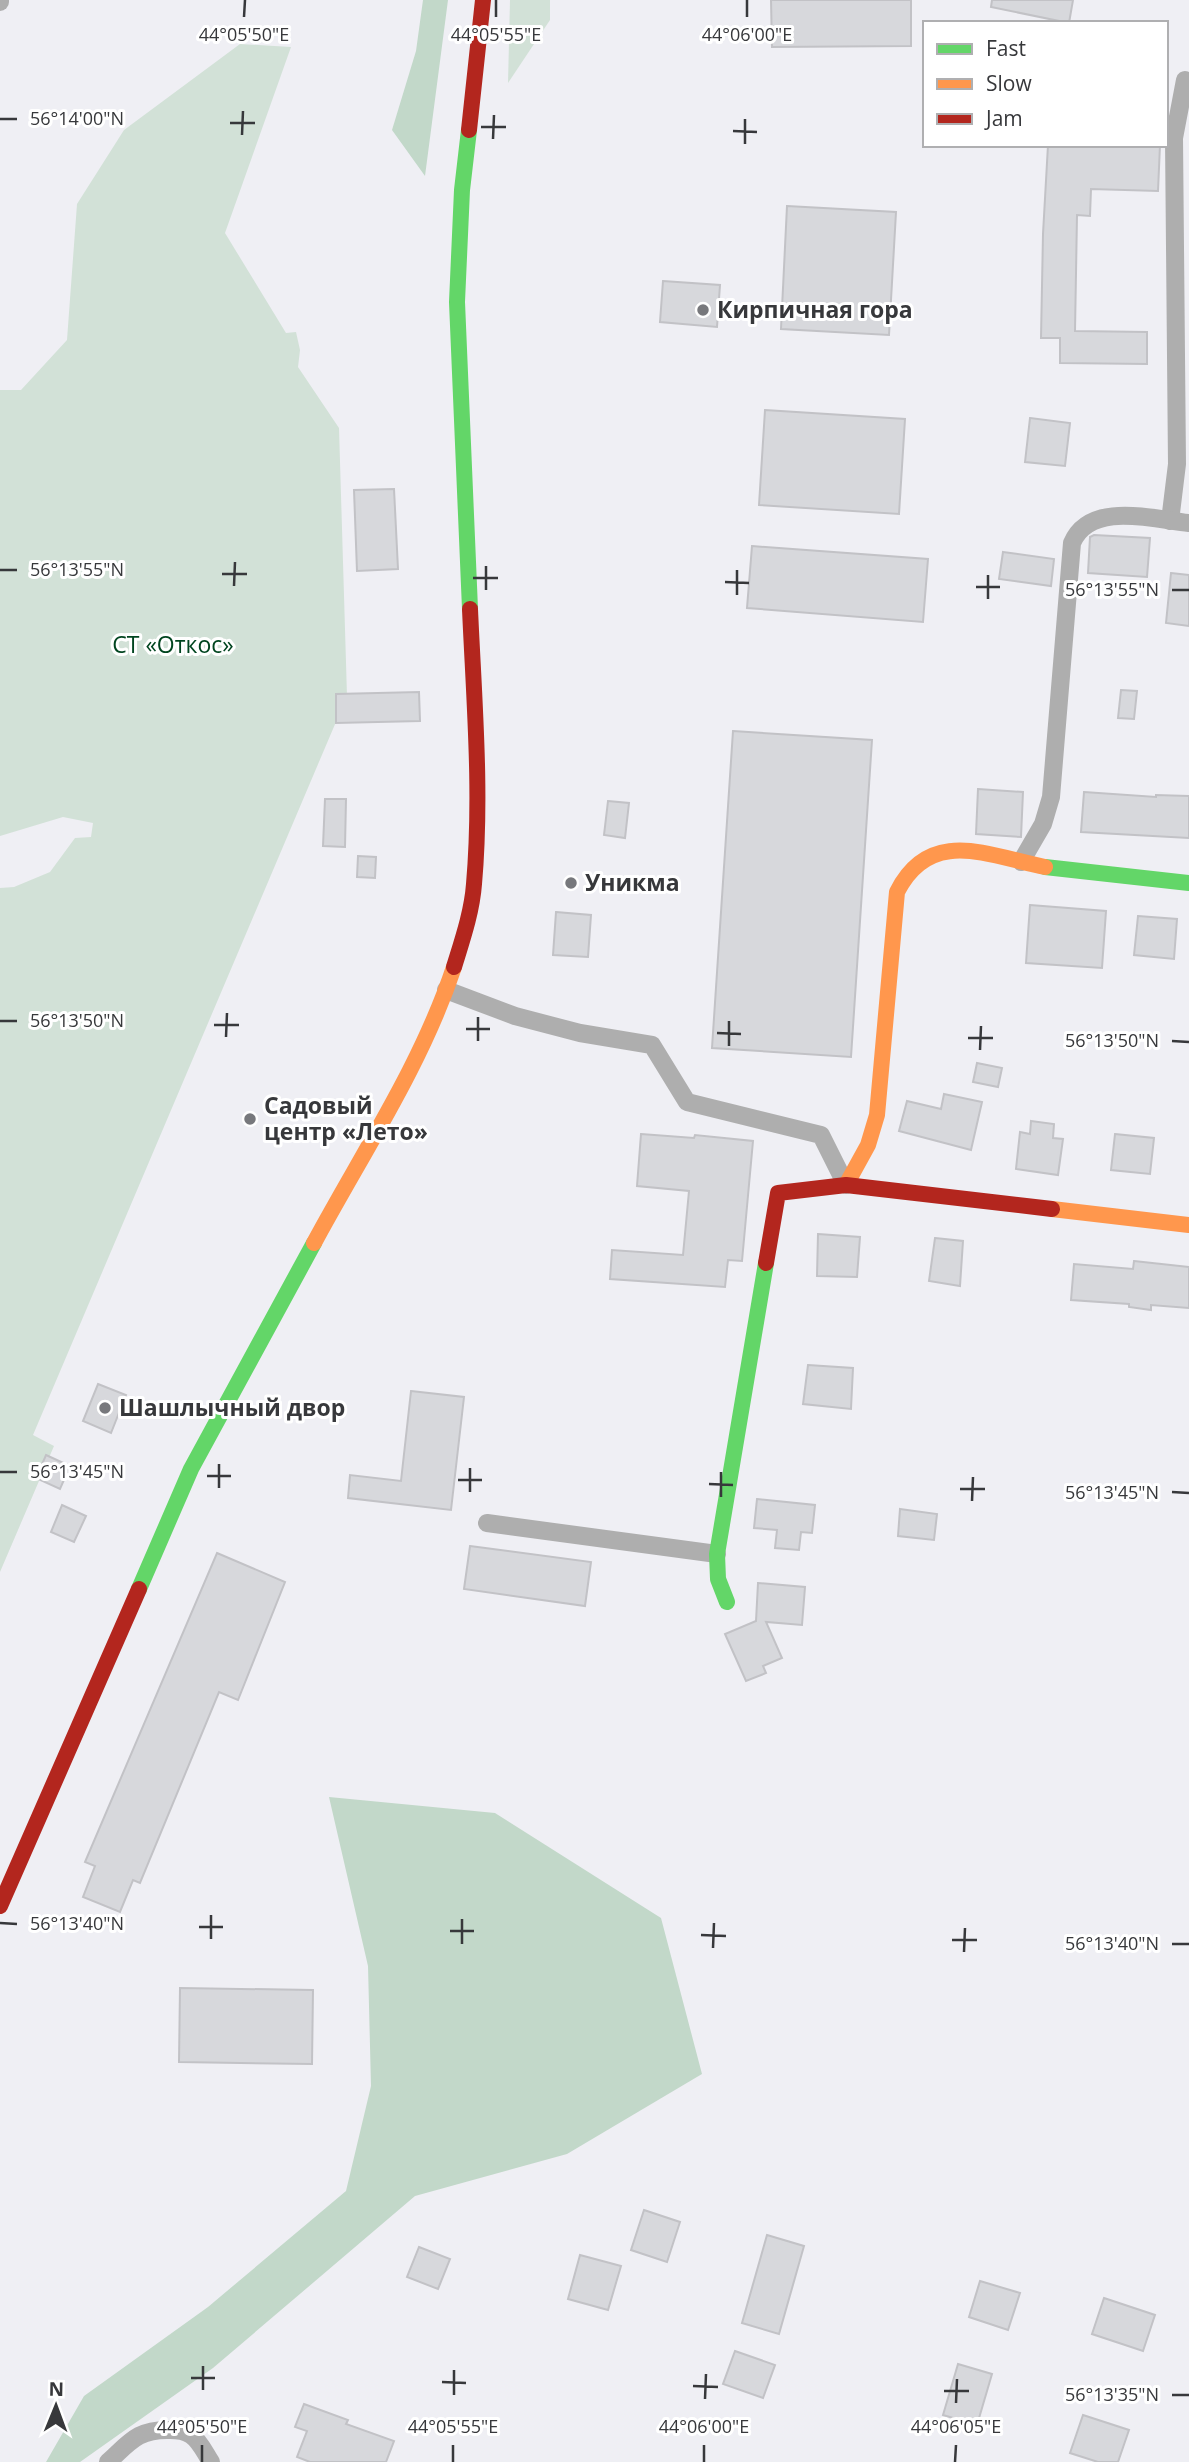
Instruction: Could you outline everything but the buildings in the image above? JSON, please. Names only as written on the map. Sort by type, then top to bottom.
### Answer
[{"type":"main road","points":[[0,1906],[191,1469],[323,1226],[395,1102],[422,1047],[464,939],[474,886],[477,839],[477,734],[457,302],[462,190],[483,0]]},
{"type":"main road","points":[[846,1185],[868,1145],[877,1115],[897,892],[904,875],[922,859],[942,851],[961,850],[1053,869],[1189,883]]},
{"type":"main road","points":[[727,1602],[718,1579],[718,1554],[778,1193],[846,1185],[1189,1225]]},
{"type":"street","points":[[1170,521],[1177,464],[1174,138],[1185,80]]},
{"type":"street","points":[[1021,862],[1043,824],[1051,797],[1072,543],[1076,532],[1088,522],[1105,516],[1189,523]]},
{"type":"street","points":[[446,990],[541,1023],[580,1033],[652,1045],[687,1102],[821,1135],[846,1185]]},
{"type":"street","points":[[487,1523],[718,1554]]},
{"type":"street","points":[[108,2462],[134,2438],[151,2429],[178,2430],[190,2434],[200,2443],[211,2462]]},
{"type":"green space","points":[[423,0],[448,0],[425,176],[392,130],[416,51]]},
{"type":"green space","points":[[510,0],[550,0],[550,20],[508,83]]},
{"type":"green space","name":"СТ «Откос»","points":[[240,44],[291,47],[225,233],[286,333],[296,332],[300,350],[298,367],[339,428],[347,696],[33,1435],[54,1446],[0,1572],[0,888],[14,887],[50,872],[75,838],[91,837],[93,823],[63,817],[0,836],[0,390],[21,390],[67,340],[77,204],[124,130]]},
{"type":"green space","points":[[329,1797],[495,1813],[661,1918],[702,2074],[567,2154],[415,2196],[213,2368],[80,2462],[46,2462],[84,2396],[208,2307],[346,2191],[371,2086],[368,1966]]},
{"type":"traffic: fast","points":[[469,130],[462,190],[457,302],[470,609]]},
{"type":"traffic: fast","points":[[1045,867],[1189,883]]},
{"type":"traffic: fast","points":[[139,1589],[191,1469],[314,1243]]},
{"type":"traffic: fast","points":[[727,1602],[718,1579],[717,1554],[766,1263]]},
{"type":"traffic: slow","points":[[846,1185],[868,1145],[877,1115],[897,892],[911,872],[926,859],[944,852],[982,853],[1045,867]]},
{"type":"traffic: slow","points":[[314,1243],[408,1074],[441,1004],[454,967]]},
{"type":"traffic: slow","points":[[1052,1209],[1189,1225]]},
{"type":"traffic: jam","points":[[469,130],[483,0]]},
{"type":"traffic: jam","points":[[454,967],[471,905],[476,850],[476,746],[470,609]]},
{"type":"traffic: jam","points":[[766,1263],[778,1193],[846,1185],[1052,1209]]},
{"type":"traffic: jam","points":[[0,1906],[139,1589]]},
{"type":"place","name":"Кирпичная гора","points":[[703,310]]},
{"type":"place","name":"Уникма","points":[[571,883]]},
{"type":"place","name":"Садовый центр «Лето»","points":[[250,1119]]},
{"type":"place","name":"Шашлычный двор","points":[[105,1408]]}]
